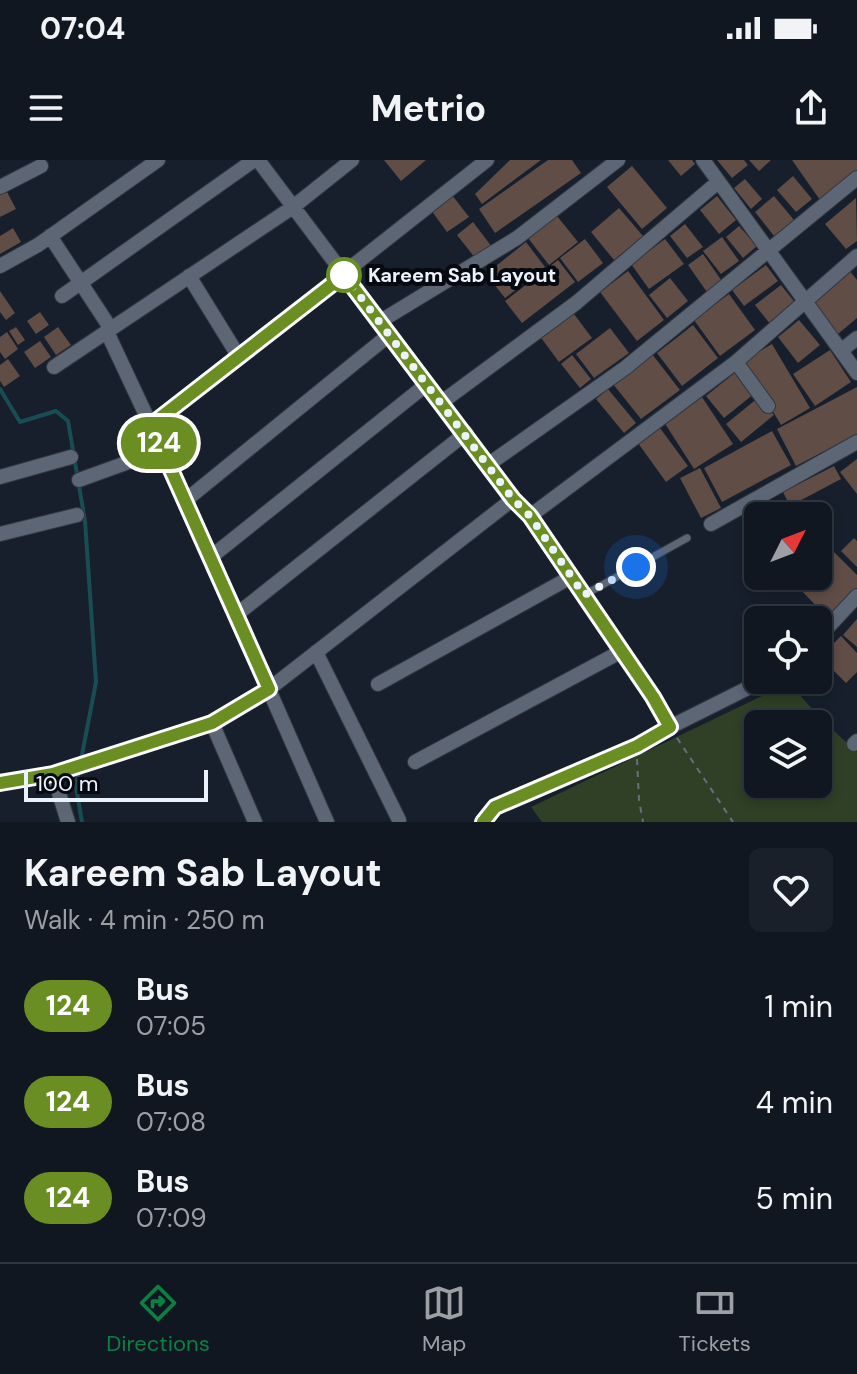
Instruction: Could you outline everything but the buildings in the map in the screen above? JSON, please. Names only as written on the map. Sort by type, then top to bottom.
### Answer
[{"type":"street","points":[[0,266],[50,236],[158,160]]},
{"type":"street","points":[[62,296],[256,160],[466,433],[513,499],[530,516],[653,697],[670,727]]},
{"type":"street","points":[[54,367],[293,207],[352,160]]},
{"type":"street","points":[[151,425],[487,160]]},
{"type":"street","points":[[379,322],[517,238],[618,160]]},
{"type":"street","points":[[703,160],[857,373]]},
{"type":"street","points":[[0,187],[42,162]]},
{"type":"street","points":[[489,464],[625,368],[857,178]]},
{"type":"street","points":[[442,402],[576,303],[718,182]]},
{"type":"street","points":[[50,236],[109,330],[327,822]]},
{"type":"street","points":[[530,516],[736,362],[857,256]]},
{"type":"street","points":[[189,276],[239,357]]},
{"type":"street","points":[[186,500],[389,335]]},
{"type":"street","points":[[842,350],[857,338]]},
{"type":"street","points":[[736,362],[768,406]]},
{"type":"street","points":[[211,557],[427,384]]},
{"type":"street","points":[[236,615],[466,433]]},
{"type":"street","points":[[751,502],[857,442]]},
{"type":"street","points":[[79,480],[162,450]]},
{"type":"street","points":[[0,477],[71,457]]},
{"type":"street","points":[[0,783],[53,774],[212,723],[269,689],[513,499]]},
{"type":"street","points":[[711,524],[744,506]]},
{"type":"street","points":[[0,534],[77,515]]},
{"type":"street","points":[[378,684],[571,577]]},
{"type":"street","points":[[832,623],[857,596]]},
{"type":"street","points":[[415,762],[622,651]]},
{"type":"street","points":[[316,652],[399,820]]},
{"type":"street","points":[[483,822],[495,807],[637,746],[744,690]]},
{"type":"street","points":[[212,723],[255,822]]},
{"type":"street","points":[[53,774],[68,822]]},
{"type":"lane","points":[[584,595],[687,538]]},
{"type":"path","points":[[670,727],[733,822]]},
{"type":"path","points":[[637,746],[643,822]]},
{"type":"green space","points":[[766,694],[799,694],[813,710],[744,710],[744,798],[832,798],[832,729],[857,752],[857,822],[542,822],[531,807]]},
{"type":"waterway","points":[[0,389],[20,422],[56,411],[68,421],[85,521],[96,682],[81,760]]},
{"type":"waterway","points":[[79,769],[76,787],[82,822]]},
{"type":"bus line","name":"124","points":[[0,783],[53,774],[212,723],[269,689],[151,425],[344,275],[513,499],[530,516],[653,697],[670,727],[637,746],[495,807],[483,822]]},
{"type":"place","name":"Kareem Sab Layout","points":[[344,275]]},
{"type":"route","points":[[344,275],[513,499],[530,516],[584,595],[636,567]]}]
